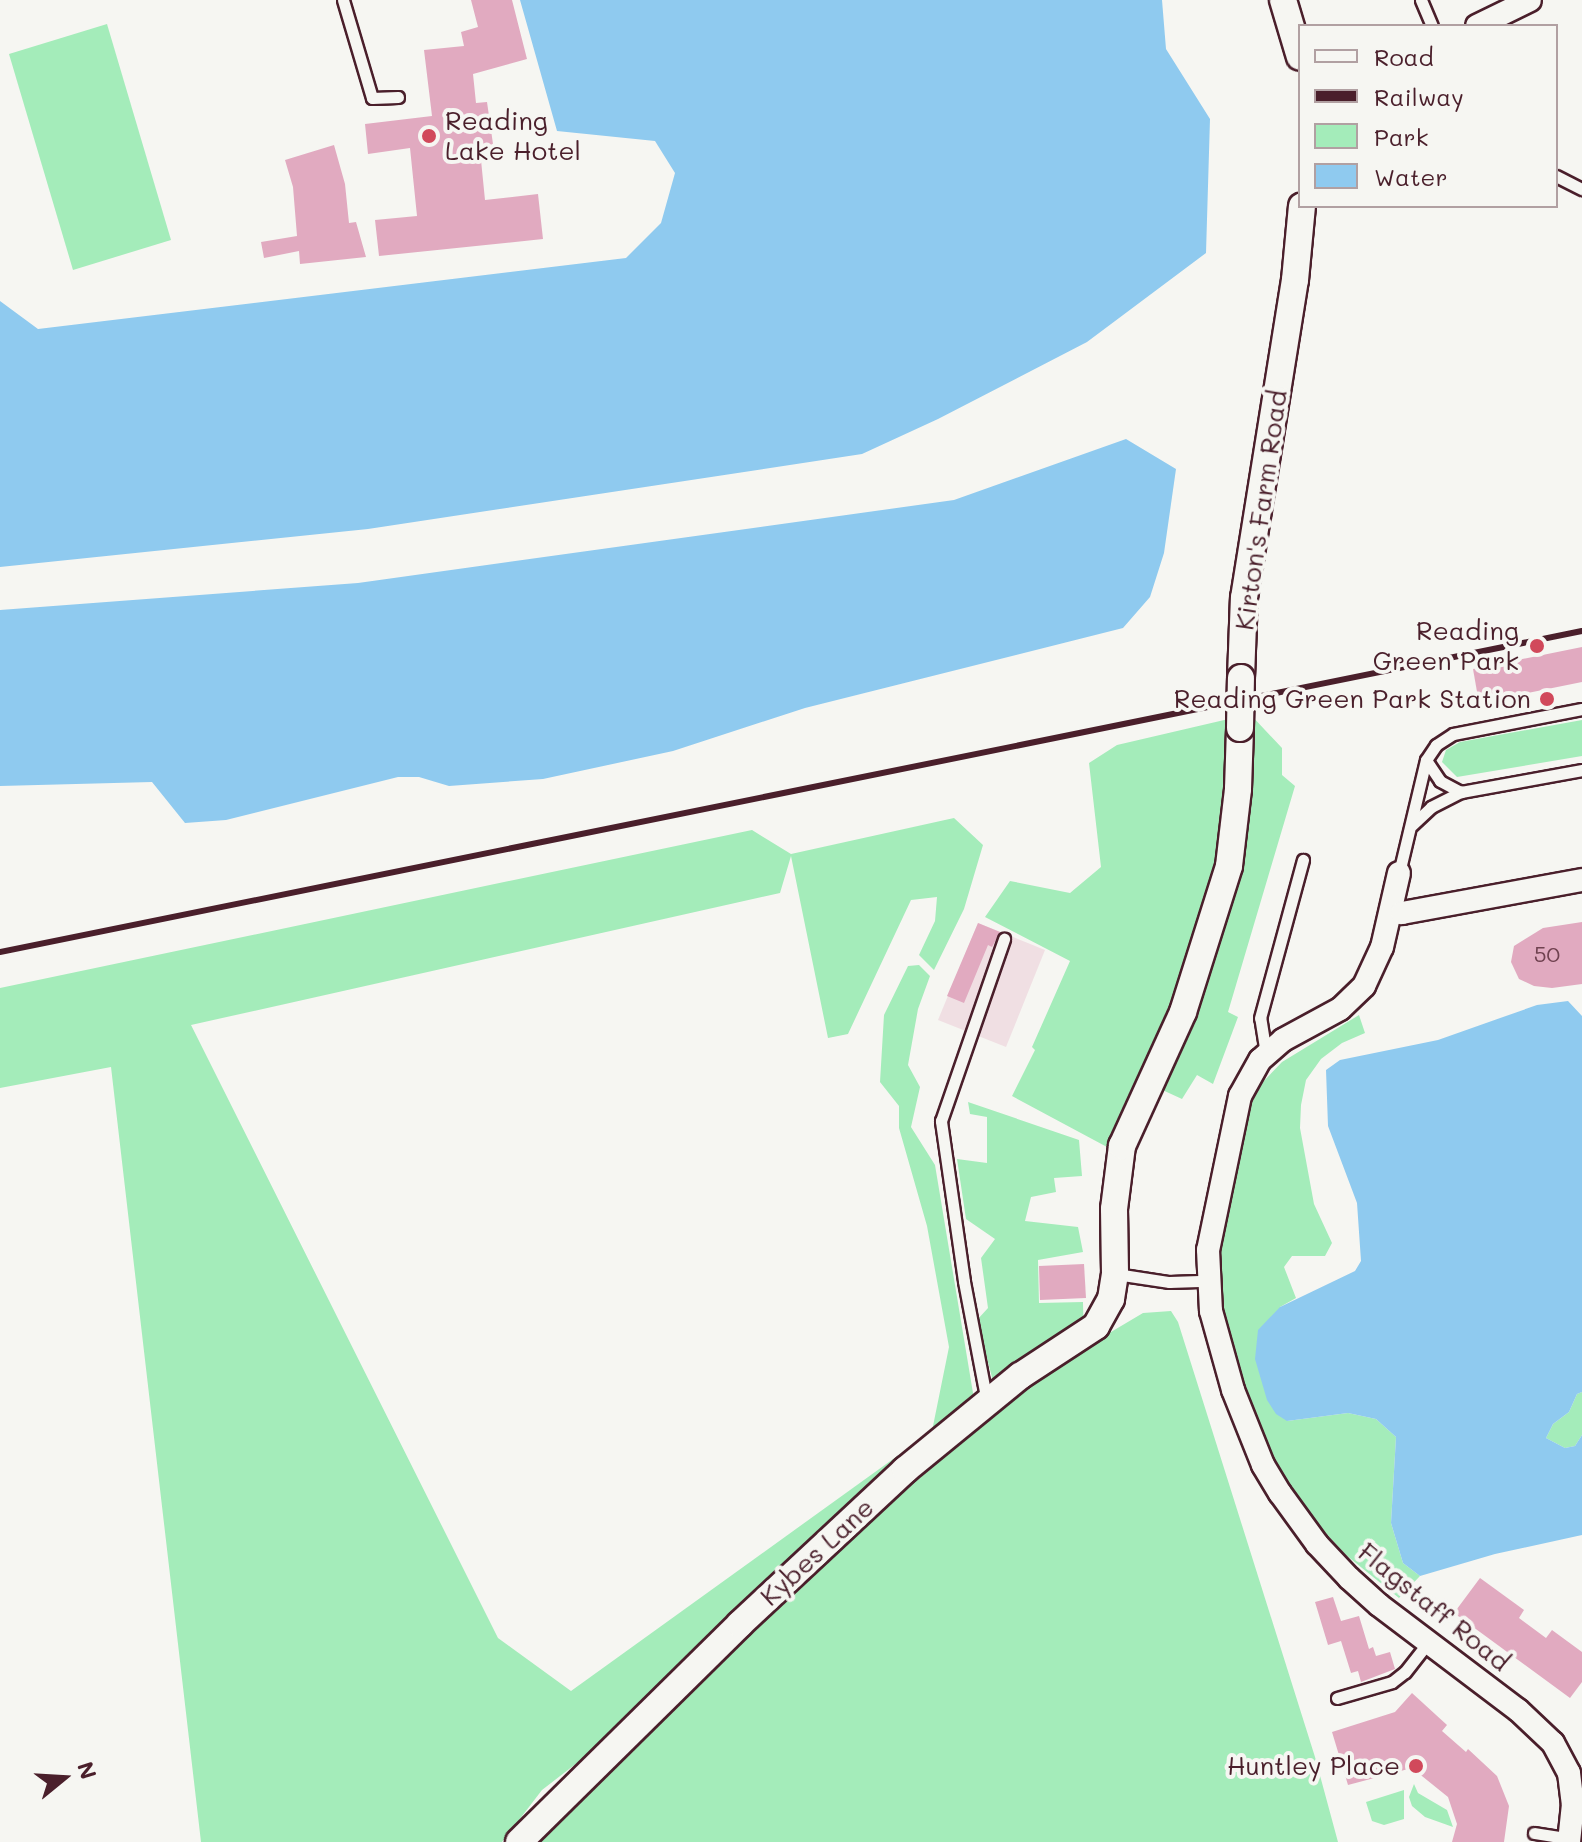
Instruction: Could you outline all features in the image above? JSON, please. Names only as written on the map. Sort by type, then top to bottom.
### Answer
[{"type":"street","points":[[1283,0],[1298,50]]},
{"type":"street","points":[[1481,24],[1530,0]]},
{"type":"street","name":"Kirton's Farm Road","points":[[1115,1273],[1117,1166],[1122,1146],[1183,1012],[1229,866],[1238,789],[1244,598],[1295,280],[1302,208]]},
{"type":"street","name":"Flagstaff Road","points":[[1399,873],[1379,958],[1364,986],[1340,1009],[1283,1040],[1266,1055],[1240,1096],[1220,1177],[1208,1250],[1207,1281],[1215,1326],[1233,1390],[1263,1465],[1317,1544],[1379,1605],[1518,1710],[1553,1743],[1569,1773],[1573,1804],[1570,1841]]},
{"type":"street","points":[[1391,912],[1402,913],[1582,880]]},
{"type":"street","name":"Kybes Lane","points":[[519,1842],[752,1613],[905,1470],[1020,1376],[1096,1326],[1111,1299],[1115,1273]]},
{"type":"lane","points":[[343,0],[372,98],[398,97]]},
{"type":"lane","points":[[1421,0],[1431,24]]},
{"type":"lane","points":[[1558,177],[1582,189]]},
{"type":"lane","points":[[1399,873],[1426,760],[1436,745],[1453,734],[1582,709]]},
{"type":"lane","points":[[1426,760],[1440,781],[1461,792]]},
{"type":"lane","points":[[1409,829],[1431,807],[1461,792],[1582,770]]},
{"type":"lane","points":[[1266,1055],[1260,1018],[1303,860]]},
{"type":"lane","points":[[988,1402],[964,1281],[941,1121],[1004,939]]},
{"type":"lane","points":[[1115,1273],[1169,1282],[1207,1281]]},
{"type":"lane","points":[[1337,1698],[1392,1682],[1405,1672],[1428,1643]]},
{"type":"lane","points":[[1534,1833],[1570,1841]]},
{"type":"shaded area","points":[[978,923],[1045,950],[1006,1047],[938,1020]]},
{"type":"green space","points":[[107,24],[171,240],[73,270],[9,54]]},
{"type":"green space","points":[[1250,714],[1282,748],[1282,775],[1295,786],[1228,1012],[1238,1017],[1213,1084],[1197,1075],[1182,1099],[1145,1082],[1107,1147],[1012,1096],[1035,1050],[1032,1047],[1070,961],[985,917],[1010,881],[1070,893],[1101,867],[1089,763],[1117,745]]},
{"type":"green space","points":[[1582,720],[1582,756],[1457,777],[1442,762],[1446,750],[1460,742]]},
{"type":"green space","points":[[954,818],[983,845],[964,909],[934,970],[919,955],[935,921],[937,897],[911,900],[848,1034],[828,1038],[791,856],[780,893],[191,1025],[498,1638],[571,1691],[932,1431],[949,1347],[927,1226],[899,1128],[899,1106],[880,1082],[884,1015],[908,966],[919,965],[930,976],[918,1009],[908,1065],[920,1087],[911,1127],[935,1165],[974,1399],[994,1385],[977,1320],[988,1308],[981,1258],[995,1239],[966,1219],[957,1159],[987,1163],[987,1117],[970,1114],[968,1102],[1079,1140],[1082,1176],[1054,1178],[1056,1192],[1031,1197],[1025,1221],[1078,1227],[1083,1252],[1038,1260],[1039,1303],[1083,1302],[1084,1348],[1143,1313],[1171,1311],[1178,1322],[1315,1757],[1338,1842],[530,1842],[604,1742],[542,1790],[502,1842],[201,1842],[111,1067],[0,1088],[0,988],[752,830],[791,854]]},
{"type":"green space","points":[[1359,1015],[1365,1033],[1342,1043],[1321,1059],[1306,1080],[1301,1105],[1300,1128],[1314,1204],[1332,1243],[1325,1256],[1292,1256],[1284,1267],[1296,1298],[1280,1307],[1287,1421],[1348,1413],[1376,1419],[1396,1437],[1391,1523],[1403,1563],[1420,1576],[1399,1598],[1346,1555],[1309,1515],[1279,1472],[1244,1389],[1220,1298],[1221,1232],[1242,1122],[1262,1083],[1282,1062]]},
{"type":"green space","points":[[1582,1392],[1582,1435],[1575,1446],[1565,1448],[1546,1438],[1553,1424],[1569,1412],[1577,1394]]},
{"type":"green space","points":[[1414,1784],[1418,1793],[1447,1810],[1453,1827],[1425,1817],[1412,1806],[1409,1797]]},
{"type":"green space","points":[[1404,1790],[1404,1819],[1384,1825],[1372,1821],[1366,1802]]},
{"type":"water","points":[[520,0],[1162,0],[1166,49],[1210,119],[1206,253],[1087,342],[938,419],[862,454],[368,529],[0,567],[0,301],[38,329],[626,258],[661,223],[675,173],[655,141],[557,131]]},
{"type":"water","points":[[1126,439],[1176,469],[1164,553],[1150,597],[1123,628],[805,708],[673,751],[543,779],[449,786],[419,777],[398,777],[226,820],[185,823],[152,782],[0,786],[0,610],[358,583],[954,500]]},
{"type":"water","points":[[1568,1001],[1582,1016],[1582,1392],[1577,1394],[1569,1412],[1553,1424],[1546,1438],[1565,1448],[1575,1446],[1582,1435],[1582,1535],[1495,1554],[1420,1576],[1403,1563],[1391,1523],[1396,1437],[1376,1419],[1348,1413],[1287,1421],[1276,1414],[1267,1400],[1255,1359],[1258,1330],[1280,1307],[1355,1271],[1361,1261],[1357,1203],[1328,1126],[1326,1070],[1340,1060],[1438,1040],[1537,1005]]},
{"type":"building","name":"Reading Lake Hotel","points":[[471,0],[512,0],[527,59],[473,74],[476,103],[487,102],[495,158],[481,160],[485,200],[538,194],[543,239],[379,256],[375,220],[417,216],[410,148],[368,154],[365,124],[432,116],[424,50],[464,46],[461,32],[478,27]]},
{"type":"building","points":[[334,145],[345,184],[349,223],[356,222],[366,257],[300,264],[299,251],[264,258],[261,242],[297,236],[293,187],[285,160]]},
{"type":"building","points":[[1582,647],[1582,682],[1479,703],[1473,669]]},
{"type":"building","points":[[1582,922],[1582,984],[1552,988],[1534,986],[1519,979],[1511,962],[1514,946],[1543,928]]},
{"type":"building","points":[[978,923],[1000,932],[992,947],[988,945],[964,1003],[947,996]]},
{"type":"building","points":[[1084,1264],[1086,1298],[1040,1300],[1039,1266]]},
{"type":"building","points":[[1480,1578],[1524,1610],[1519,1618],[1546,1638],[1552,1630],[1582,1652],[1582,1682],[1570,1698],[1454,1613]]},
{"type":"building","points":[[1333,1597],[1341,1621],[1359,1616],[1369,1649],[1373,1647],[1376,1656],[1390,1652],[1395,1669],[1361,1682],[1358,1671],[1351,1673],[1341,1641],[1328,1645],[1315,1602]]},
{"type":"building","name":"Huntley Place","points":[[1412,1693],[1447,1725],[1442,1731],[1466,1752],[1468,1749],[1497,1776],[1509,1806],[1504,1842],[1452,1842],[1457,1824],[1448,1797],[1412,1768],[1348,1785],[1332,1732],[1395,1712]]},
{"type":"railway","points":[[0,952],[1582,631]]},
{"type":"place","name":"Reading Lake Hotel","points":[[429,136]]},
{"type":"place","name":"Reading Green Park","points":[[1537,646]]},
{"type":"place","name":"Reading Green Park Station","points":[[1547,699]]},
{"type":"place","name":"Huntley Place","points":[[1416,1766]]}]
